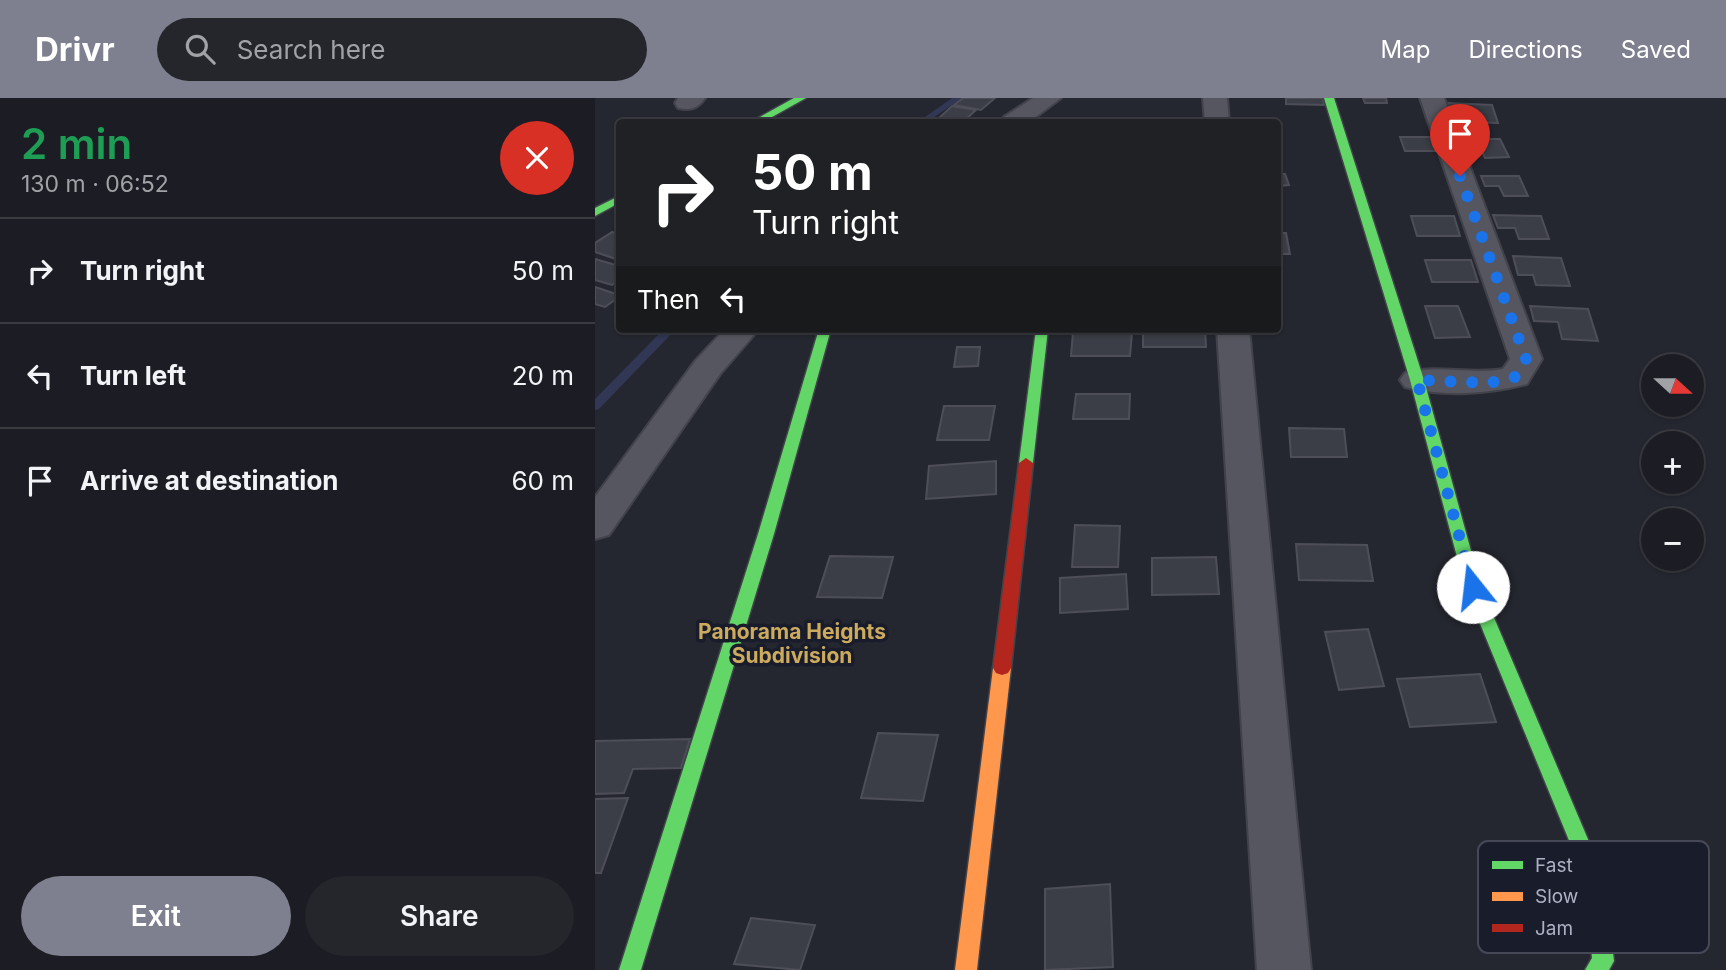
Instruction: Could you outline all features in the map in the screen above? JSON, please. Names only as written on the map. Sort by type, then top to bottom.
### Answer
[{"type":"street","points":[[762,119],[801,98]]},
{"type":"street","points":[[1018,119],[1049,98]]},
{"type":"street","points":[[1057,98],[1060,119]]},
{"type":"street","points":[[1215,98],[1217,119]]},
{"type":"street","points":[[1329,98],[1417,380],[1473,587],[1579,841]]},
{"type":"street","points":[[1417,380],[1489,383],[1515,377],[1526,359],[1432,98]]},
{"type":"street","points":[[595,213],[616,201]]},
{"type":"street","points":[[595,525],[708,367],[739,333]]},
{"type":"street","points":[[630,970],[761,547],[824,333]]},
{"type":"street","points":[[966,970],[1042,333]]},
{"type":"street","points":[[1233,333],[1285,970]]},
{"type":"street","points":[[1596,970],[1603,961],[1602,953]]},
{"type":"building","points":[[963,98],[995,98],[981,110],[954,105]]},
{"type":"building","points":[[1286,98],[1323,98],[1324,105],[1286,104]]},
{"type":"building","points":[[1363,98],[1386,98],[1387,103],[1365,103]]},
{"type":"building","points":[[1448,103],[1492,105],[1498,123],[1467,122],[1465,113],[1450,113]]},
{"type":"building","points":[[952,106],[976,110],[966,119],[939,118]]},
{"type":"building","points":[[1400,137],[1435,137],[1439,151],[1405,151]]},
{"type":"building","points":[[1464,139],[1500,139],[1509,157],[1485,158],[1481,149],[1468,149]]},
{"type":"building","points":[[1281,174],[1285,174],[1289,185],[1281,186]]},
{"type":"building","points":[[1481,176],[1519,176],[1528,196],[1504,196],[1499,186],[1485,186]]},
{"type":"building","points":[[1493,215],[1541,216],[1549,239],[1519,239],[1515,228],[1498,228]]},
{"type":"building","points":[[1411,216],[1454,216],[1460,236],[1417,236]]},
{"type":"building","points":[[612,232],[616,233],[616,259],[595,252],[595,243]]},
{"type":"building","points":[[1281,233],[1286,233],[1290,254],[1281,254]]},
{"type":"building","points":[[1513,256],[1561,258],[1570,286],[1536,285],[1533,275],[1518,275]]},
{"type":"building","points":[[595,259],[616,265],[616,282],[612,285],[595,280]]},
{"type":"building","points":[[1425,260],[1471,260],[1478,282],[1432,282]]},
{"type":"building","points":[[595,287],[616,294],[616,299],[605,307],[595,304]]},
{"type":"building","points":[[1425,306],[1458,306],[1470,337],[1435,338]]},
{"type":"building","points":[[1530,306],[1588,309],[1598,341],[1562,339],[1558,322],[1534,321]]},
{"type":"building","points":[[1073,333],[1132,333],[1130,356],[1071,356]]},
{"type":"building","points":[[1143,333],[1205,333],[1206,347],[1143,347]]},
{"type":"building","points":[[957,347],[980,347],[978,366],[954,367]]},
{"type":"building","points":[[1076,394],[1130,394],[1129,419],[1073,419]]},
{"type":"building","points":[[944,406],[995,406],[989,440],[937,440]]},
{"type":"building","points":[[1289,428],[1344,429],[1347,457],[1291,457]]},
{"type":"building","points":[[996,461],[996,494],[926,499],[929,466]]},
{"type":"building","points":[[1075,525],[1120,526],[1118,567],[1072,567]]},
{"type":"building","points":[[1296,544],[1367,545],[1373,581],[1299,580]]},
{"type":"building","points":[[830,556],[893,557],[882,598],[817,597]]},
{"type":"building","points":[[1216,557],[1219,594],[1152,595],[1152,558]]},
{"type":"building","points":[[1126,574],[1128,609],[1060,613],[1060,578]]},
{"type":"building","points":[[1368,629],[1384,686],[1339,690],[1325,632]]},
{"type":"building","points":[[1480,674],[1496,722],[1410,727],[1397,679]]},
{"type":"building","points":[[878,733],[938,735],[923,801],[861,798]]},
{"type":"building","points":[[690,739],[681,768],[633,769],[624,793],[595,794],[595,741]]},
{"type":"building","points":[[628,798],[601,873],[595,873],[595,799]]},
{"type":"building","points":[[1110,884],[1113,967],[1045,970],[1045,889]]},
{"type":"building","points":[[751,918],[815,925],[800,970],[734,964]]},
{"type":"waterway","points":[[926,119],[958,98]]},
{"type":"waterway","points":[[595,406],[666,333]]},
{"type":"traffic: fast","points":[[762,119],[801,98]]},
{"type":"traffic: fast","points":[[1329,98],[1417,380],[1473,587],[1579,841]]},
{"type":"traffic: fast","points":[[595,213],[616,201]]},
{"type":"traffic: fast","points":[[630,970],[766,534],[824,333]]},
{"type":"traffic: fast","points":[[1026,463],[1042,333]]},
{"type":"traffic: fast","points":[[1596,970],[1603,961],[1602,953]]},
{"type":"traffic: slow","points":[[966,970],[1002,668]]},
{"type":"traffic: jam","points":[[1002,668],[1026,463]]},
{"type":"district","name":"Panorama Heights Subdivision","points":[[792,643]]},
{"type":"route","points":[[1460,176],[1526,359],[1515,377],[1489,383],[1417,380],[1473,587]]}]
